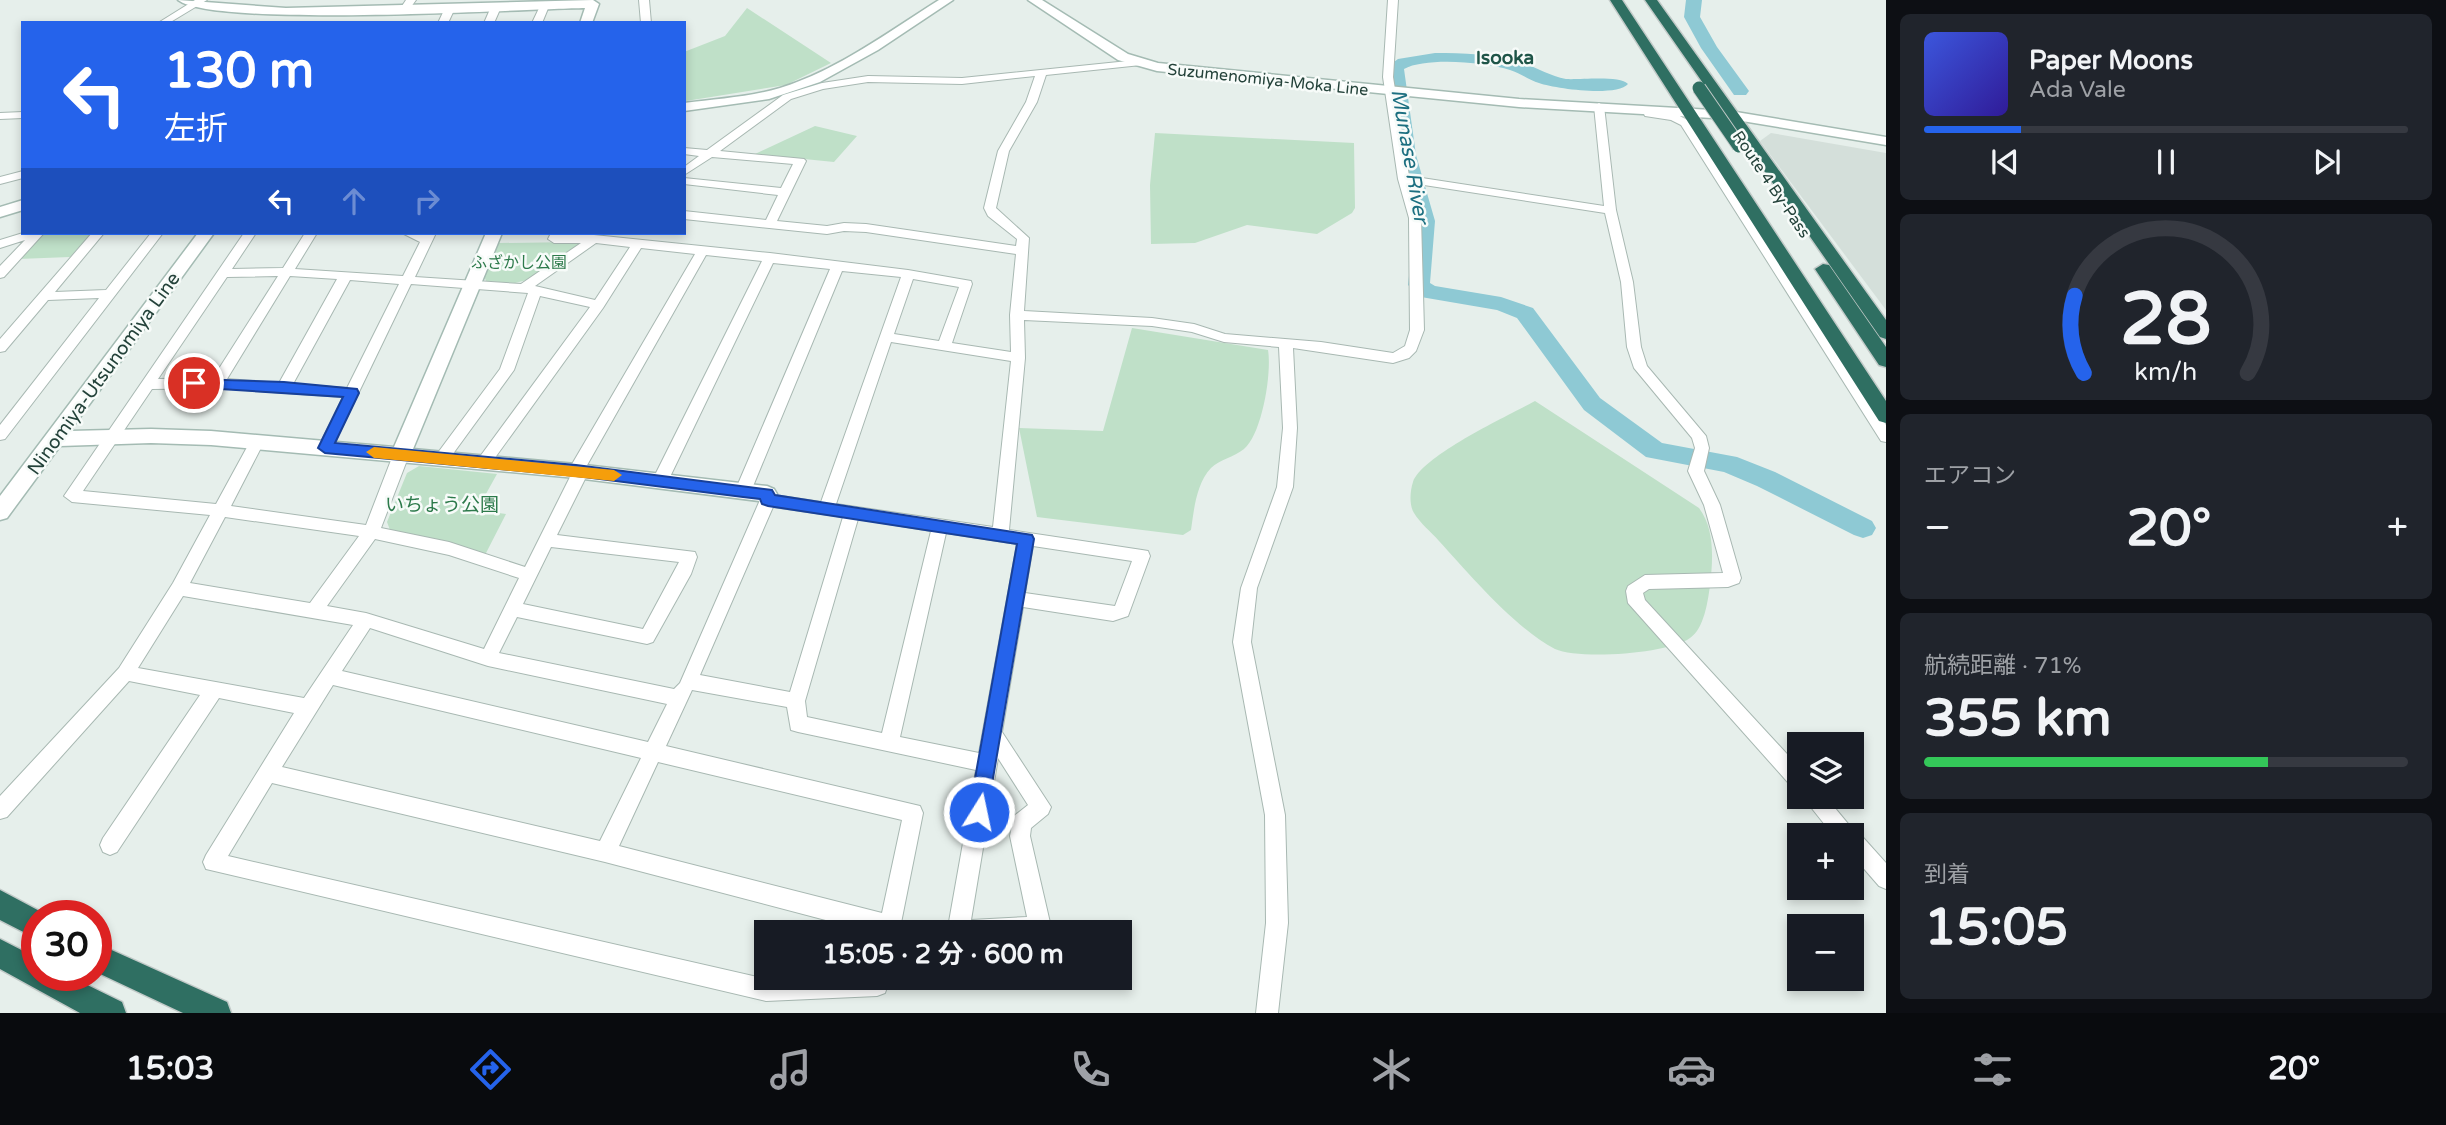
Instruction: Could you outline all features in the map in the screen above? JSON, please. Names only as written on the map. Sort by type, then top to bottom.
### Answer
[{"type":"highway","points":[[1616,0],[1886,416]]},
{"type":"highway","name":"Route 4 By-Pass","points":[[1626,0],[1886,361]]},
{"type":"highway","name":"Route 4 By-Pass","points":[[1639,0],[1691,88]]},
{"type":"highway","points":[[1651,0],[1886,333]]},
{"type":"highway","name":"Route 4 By-Pass","points":[[1731,146],[1886,389]]},
{"type":"highway","points":[[0,904],[21,916]]},
{"type":"highway","points":[[0,953],[21,965]]},
{"type":"highway","points":[[112,964],[216,1013]]},
{"type":"highway","points":[[68,991],[111,1013]]},
{"type":"street","points":[[645,0],[646,21]]},
{"type":"street","points":[[686,107],[750,99],[796,87],[947,0]]},
{"type":"street","name":"Suzumenomiya-Moka Line","points":[[1034,0],[1123,57],[1138,63],[1182,71],[1519,103],[1688,112],[1886,141]]},
{"type":"street","points":[[1017,315],[1152,322],[1195,328],[1224,338],[1321,346],[1393,358],[1404,355],[1411,348],[1418,330],[1415,218],[1389,90],[1393,0]]},
{"type":"street","points":[[165,21],[194,1],[271,12],[374,5],[450,8],[594,2],[587,21]]},
{"type":"street","points":[[362,21],[374,5]]},
{"type":"street","points":[[538,21],[544,6]]},
{"type":"street","points":[[490,21],[496,7]]},
{"type":"street","points":[[444,21],[450,8]]},
{"type":"street","points":[[686,171],[787,97],[838,82],[887,78],[962,82],[1138,63]]},
{"type":"street","points":[[1000,535],[1018,358],[1017,315],[1023,238],[992,214],[990,208],[1007,144],[1031,107],[1041,74]]},
{"type":"street","points":[[819,76],[838,82]]},
{"type":"street","points":[[1787,768],[1637,603],[1634,591],[1645,582],[1733,578],[1712,505],[1696,471],[1702,448],[1699,436],[1641,368],[1634,347],[1627,282],[1611,210],[1599,108],[1663,114],[1685,123],[1886,437]]},
{"type":"street","points":[[0,129],[5,116]]},
{"type":"street","name":"Suzumenomiya-Moka Line","points":[[1733,119],[1886,148]]},
{"type":"street","points":[[686,151],[800,161],[770,224]]},
{"type":"street","points":[[0,181],[21,175]]},
{"type":"street","points":[[1405,179],[1611,210]]},
{"type":"street","points":[[686,181],[785,192]]},
{"type":"street","points":[[0,212],[21,206]]},
{"type":"street","points":[[686,215],[827,230],[844,227],[866,228],[1022,251]]},
{"type":"street","points":[[0,244],[29,235]]},
{"type":"street","points":[[0,274],[34,235]]},
{"type":"street","points":[[0,348],[95,235]]},
{"type":"street","points":[[0,435],[155,235]]},
{"type":"street","name":"Ninomiya-Utsunomiya Line","points":[[0,512],[205,235]]},
{"type":"street","points":[[249,235],[72,496],[222,509],[371,532],[439,546],[529,575]]},
{"type":"street","points":[[217,383],[310,235]]},
{"type":"street","points":[[314,611],[371,532],[493,235]]},
{"type":"street","points":[[556,235],[554,239],[597,236],[638,244],[770,257],[966,284],[944,346]]},
{"type":"street","points":[[442,458],[507,370],[529,289],[597,236]]},
{"type":"street","points":[[325,448],[428,237]]},
{"type":"street","points":[[484,462],[638,244]]},
{"type":"street","points":[[488,658],[579,471],[703,250]]},
{"type":"street","points":[[660,481],[770,257]]},
{"type":"street","points":[[743,491],[838,266]]},
{"type":"street","points":[[223,273],[285,272],[471,284],[529,289],[598,304]]},
{"type":"street","points":[[826,509],[908,274]]},
{"type":"street","points":[[284,387],[346,275]]},
{"type":"street","points":[[44,296],[108,294]]},
{"type":"street","points":[[887,337],[1018,358]]},
{"type":"street","points":[[1267,1013],[1277,923],[1275,815],[1242,642],[1249,588],[1285,487],[1290,428],[1286,344]]},
{"type":"street","points":[[148,384],[217,383],[352,393]]},
{"type":"street","points":[[54,439],[199,437],[579,471],[743,491],[826,509],[1142,556],[1122,611],[1113,614],[1016,599]]},
{"type":"street","points":[[0,810],[125,673],[179,588],[257,442]]},
{"type":"street","points":[[605,852],[677,698],[688,681],[767,497]]},
{"type":"street","points":[[852,513],[796,701],[798,724],[988,764]]},
{"type":"street","points":[[889,743],[940,526]]},
{"type":"street","points":[[960,920],[1026,539]]},
{"type":"street","points":[[512,609],[647,638],[683,574],[689,557],[547,540]]},
{"type":"street","points":[[179,588],[366,620],[488,658],[677,698]]},
{"type":"street","points":[[366,620],[307,708],[213,862],[754,987]]},
{"type":"street","points":[[125,673],[307,708]]},
{"type":"street","points":[[328,676],[913,813],[891,920]]},
{"type":"street","points":[[688,681],[796,701]]},
{"type":"street","points":[[110,845],[214,690]]},
{"type":"street","points":[[993,735],[1041,807],[1021,823],[1020,836],[1038,920]]},
{"type":"street","points":[[268,773],[605,852],[856,920]]},
{"type":"street","points":[[1823,809],[1836,823]]},
{"type":"street","points":[[1864,854],[1886,879]]},
{"type":"shaded area","points":[[1771,133],[1886,153],[1886,310],[1760,141]]},
{"type":"green space","points":[[747,8],[831,63],[786,85],[686,101],[686,51],[725,36]]},
{"type":"green space","points":[[815,126],[857,136],[834,162],[755,154]]},
{"type":"green space","points":[[1155,133],[1354,143],[1355,208],[1352,213],[1317,234],[1247,225],[1195,243],[1151,244],[1150,185]]},
{"type":"green space","points":[[42,235],[90,235],[70,257],[18,259]]},
{"type":"green space","name":"ふざかし公園","points":[[577,242],[579,245],[531,279],[515,283],[486,281],[484,276],[499,243]]},
{"type":"green space","points":[[1132,328],[1268,350],[1267,387],[1256,430],[1244,449],[1214,465],[1206,474],[1196,498],[1191,530],[1183,535],[1037,517],[1019,428],[1103,431]]},
{"type":"green space","points":[[1535,401],[1699,508],[1708,525],[1712,565],[1704,614],[1699,628],[1690,638],[1663,648],[1623,654],[1583,654],[1555,649],[1525,628],[1494,600],[1412,510],[1413,482],[1432,460],[1487,426]]},
{"type":"green space","name":"いちょう公園","points":[[419,466],[497,474],[477,510],[506,514],[485,555],[437,539],[390,530],[387,522],[407,473]]},
{"type":"waterway","name":"Munase River","points":[[1694,0],[1692,17],[1709,48],[1740,91]]},
{"type":"waterway","name":"Munase River","points":[[1620,84],[1579,85],[1555,82],[1516,66],[1472,59],[1418,59],[1395,67],[1407,155],[1425,221],[1419,285],[1429,292],[1501,304],[1525,313],[1592,404],[1655,451],[1728,464],[1766,479],[1863,528]]},
{"type":"slow traffic","points":[[374,452],[614,475]]},
{"type":"district","name":"Isooka","points":[[1505,57]]},
{"type":"route","points":[[194,383],[352,393],[325,448],[576,471],[767,494],[768,500],[1026,539],[979,812]]}]
